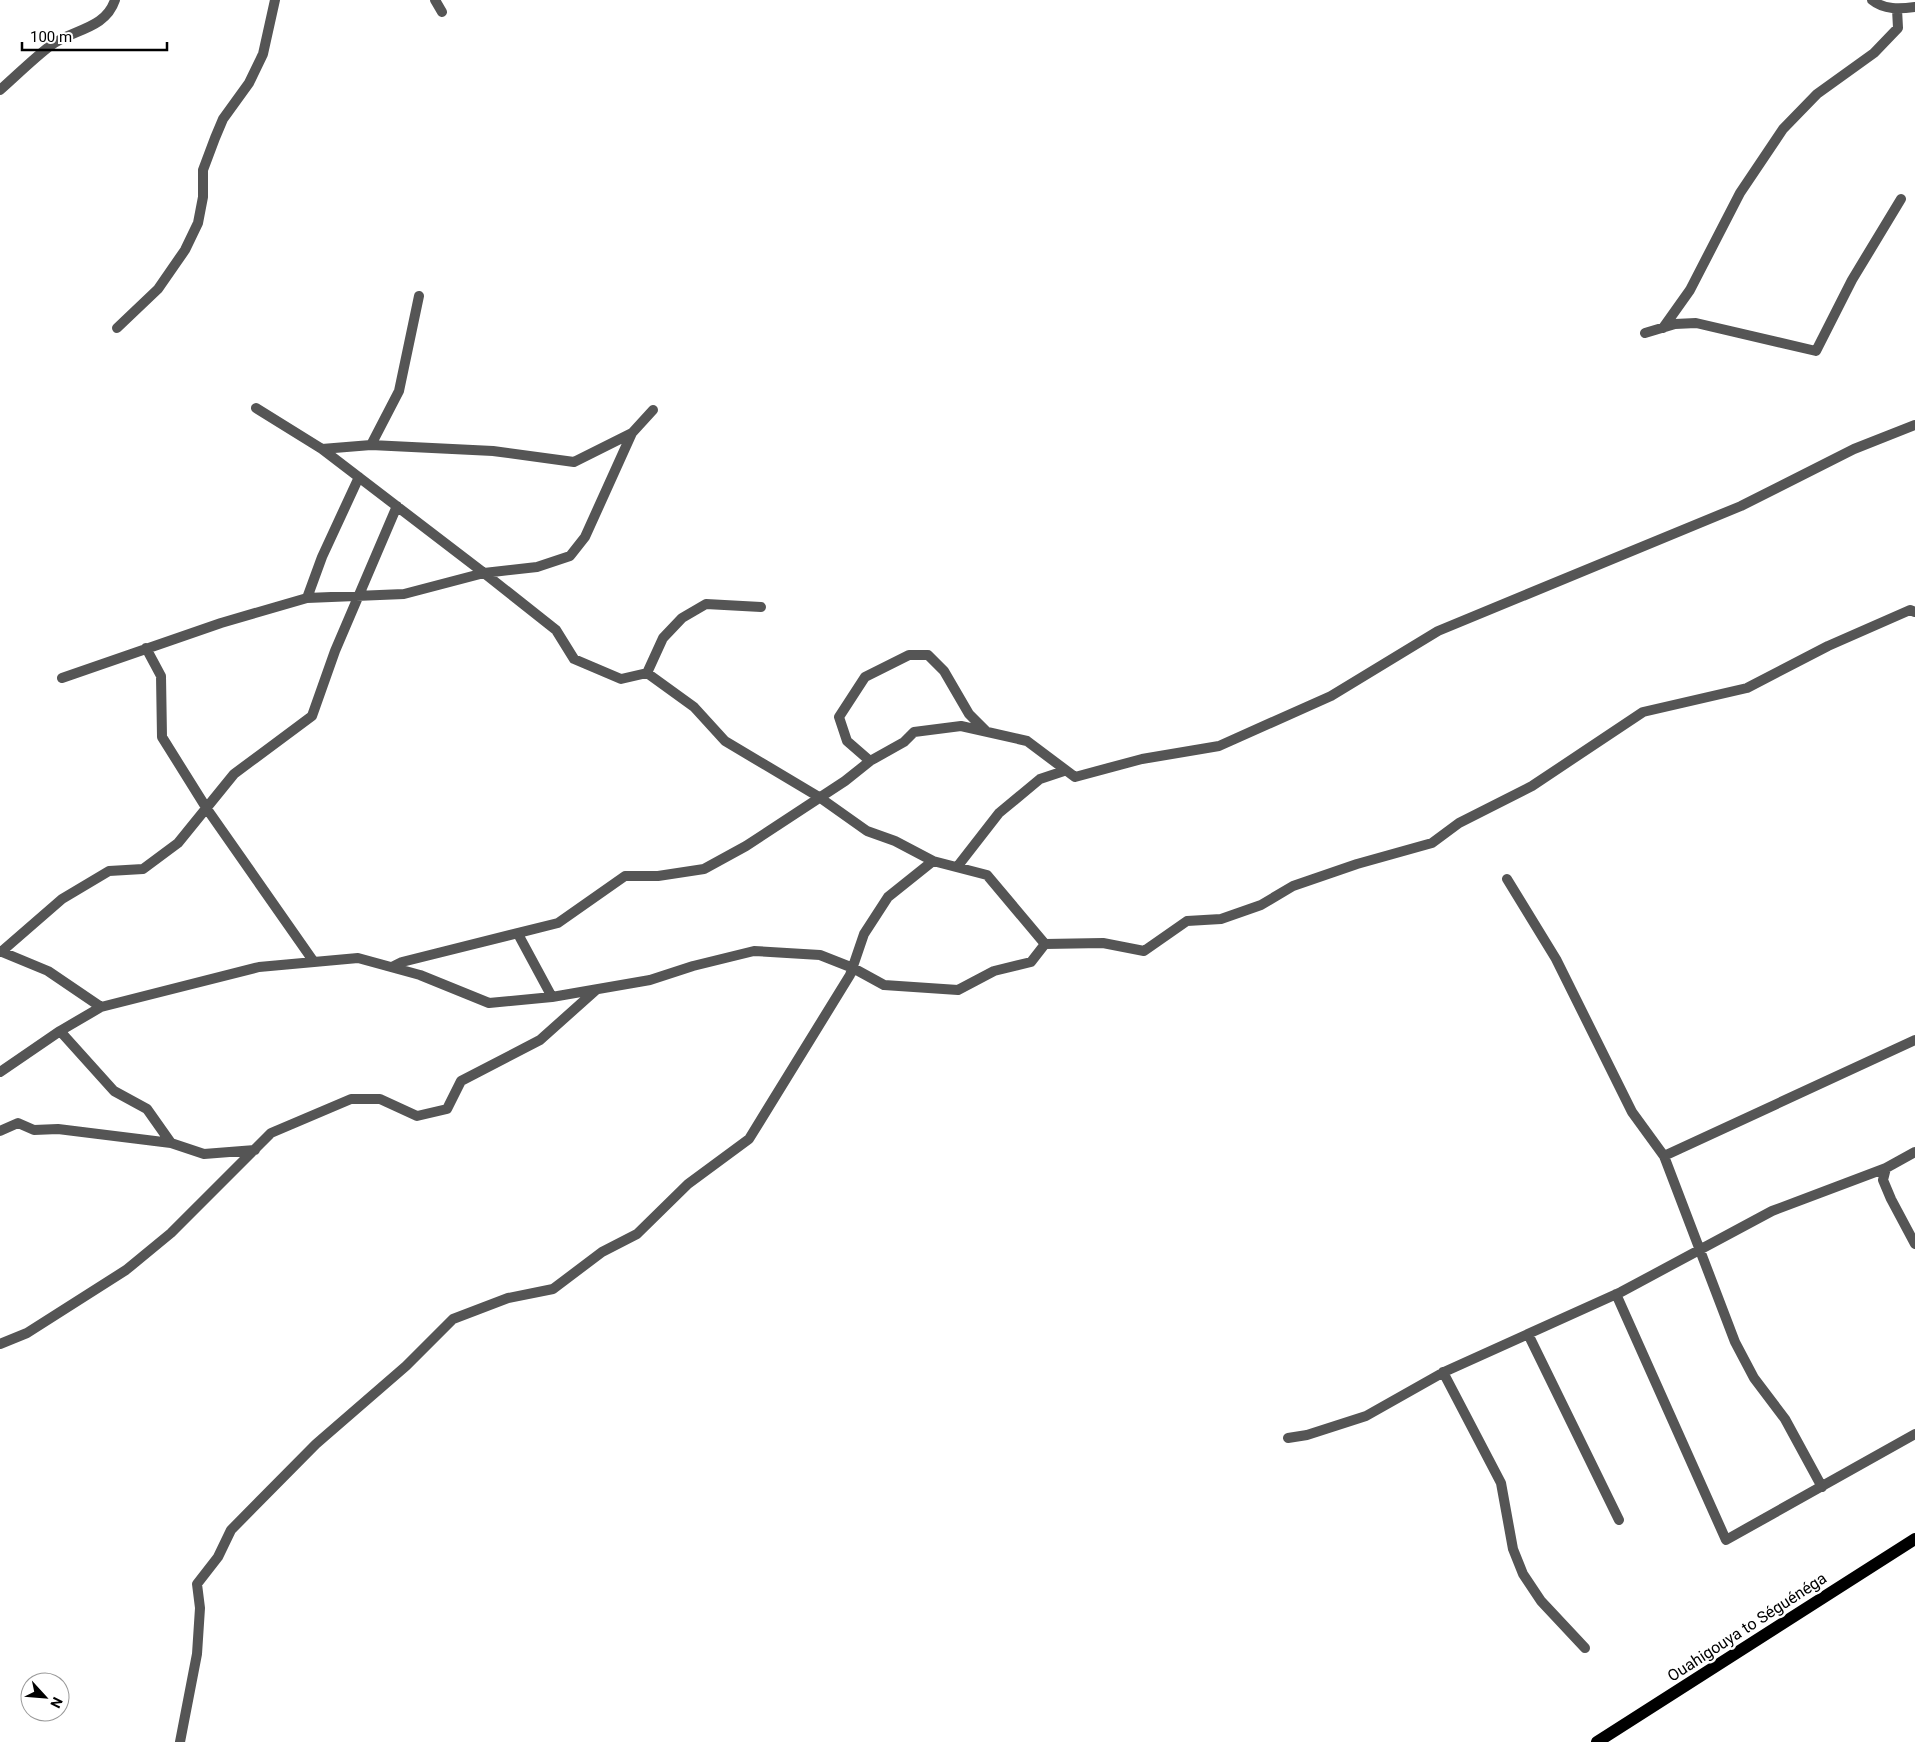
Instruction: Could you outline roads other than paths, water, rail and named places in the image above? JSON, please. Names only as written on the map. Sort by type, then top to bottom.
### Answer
[{"type":"main road","name":"Ouahigouya to Séguénéga","points":[[1597,1742],[1915,1539]]},
{"type":"street","points":[[0,90],[52,44],[87,28],[111,13],[115,0]]},
{"type":"street","points":[[117,328],[158,289],[185,250],[198,223],[204,197],[203,170],[224,118],[249,82],[263,54],[275,0]]},
{"type":"street","points":[[435,0],[442,12]]},
{"type":"street","points":[[1872,0],[1877,4],[1897,9],[1915,7]]},
{"type":"street","points":[[1663,328],[1690,290],[1740,193],[1782,129],[1817,94],[1874,53],[1898,28],[1897,9]]},
{"type":"street","points":[[1645,333],[1696,323],[1816,351],[1852,280],[1901,199]]},
{"type":"street","points":[[371,445],[399,391],[419,296]]},
{"type":"street","points":[[256,408],[322,449],[484,573],[556,630],[574,659],[621,679],[647,673],[694,707],[724,742],[819,797],[867,831],[895,841],[933,861],[987,875],[1045,944]]},
{"type":"street","points":[[62,678],[146,648],[307,598],[404,594],[484,573],[537,567],[570,556],[585,538],[632,433],[653,410]]},
{"type":"street","points":[[392,967],[402,962],[558,923],[624,876],[658,876],[704,869],[746,846],[846,781],[870,761],[904,742],[914,732],[961,726],[1027,741],[1064,771],[1075,777],[1142,759],[1219,746],[1331,696],[1438,631],[1741,506],[1854,449],[1915,425]]},
{"type":"street","points":[[322,449],[371,445],[493,451],[574,462],[632,433]]},
{"type":"street","points":[[307,598],[322,557],[360,477]]},
{"type":"street","points":[[101,1007],[48,971],[0,952],[62,899],[109,871],[143,869],[178,843],[234,774],[312,716],[334,651],[397,506]]},
{"type":"street","points":[[647,673],[663,638],[682,618],[706,604],[761,607]]},
{"type":"street","points":[[1045,944],[1103,942],[1144,952],[1187,920],[1221,919],[1261,905],[1293,886],[1357,864],[1432,843],[1459,823],[1532,786],[1643,712],[1747,688],[1828,646],[1910,610],[1915,612]]},
{"type":"street","points":[[146,648],[161,676],[162,737],[207,809],[314,962]]},
{"type":"street","points":[[870,761],[846,741],[839,717],[865,677],[909,655],[928,655],[944,671],[969,714],[988,733]]},
{"type":"street","points":[[957,867],[999,813],[1040,779],[1064,771]]},
{"type":"street","points":[[180,1742],[197,1654],[200,1608],[197,1584],[218,1557],[231,1530],[316,1444],[406,1366],[453,1319],[508,1298],[553,1289],[602,1252],[637,1234],[688,1184],[749,1138],[853,968],[864,934],[888,897],[933,861]]},
{"type":"street","points":[[1507,878],[1556,959],[1632,1112],[1664,1156],[1735,1342],[1754,1378],[1785,1419],[1822,1487]]},
{"type":"street","points":[[518,934],[552,997]]},
{"type":"street","points":[[0,1072],[60,1030],[101,1007],[259,967],[358,958],[420,975],[488,1003],[552,997],[650,980],[692,966],[754,952],[820,955],[853,968],[884,985],[958,990],[994,971],[1031,962],[1045,944]]},
{"type":"street","points":[[0,1344],[27,1333],[126,1270],[171,1233],[271,1133],[351,1099],[380,1100],[418,1116],[447,1109],[462,1081],[540,1040],[597,990]]},
{"type":"street","points":[[60,1030],[114,1091],[147,1109],[171,1143]]},
{"type":"street","points":[[1664,1156],[1915,1040]]},
{"type":"street","points":[[0,1131],[18,1123],[34,1130],[58,1129],[171,1143],[204,1154],[255,1150]]},
{"type":"street","points":[[1288,1438],[1366,1416],[1443,1372],[1616,1294],[1772,1211],[1886,1168],[1915,1152]]},
{"type":"street","points":[[1886,1168],[1883,1180],[1915,1244]]},
{"type":"street","points":[[1616,1294],[1726,1540],[1915,1434]]},
{"type":"street","points":[[1528,1334],[1619,1520]]},
{"type":"street","points":[[1443,1372],[1501,1482],[1513,1549],[1523,1574],[1541,1601],[1585,1648]]}]
